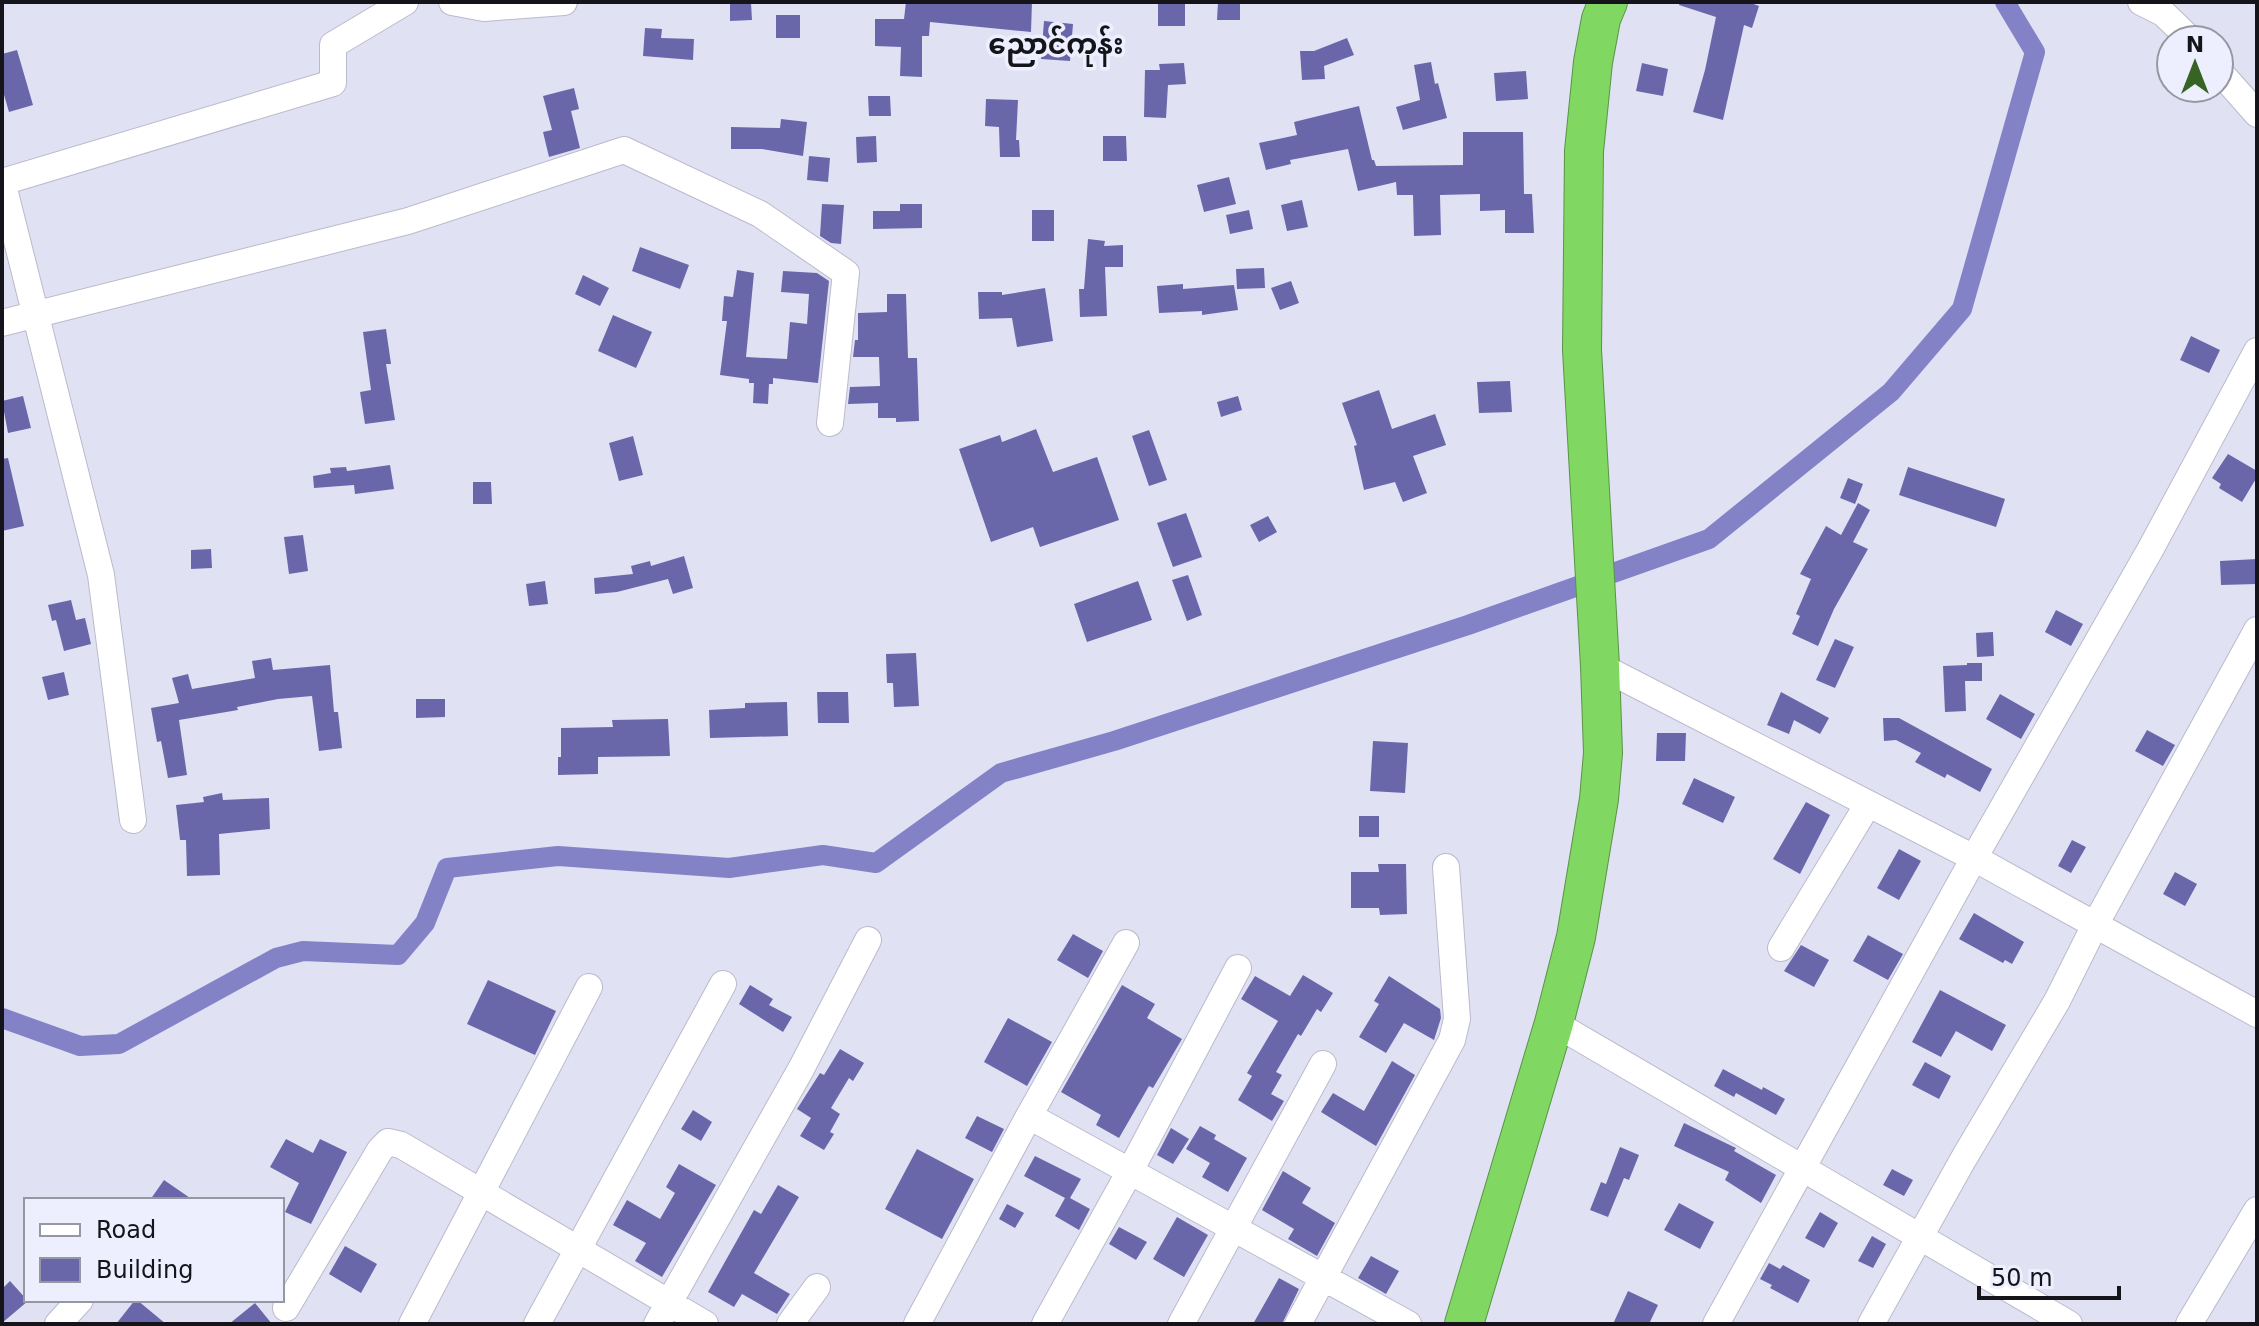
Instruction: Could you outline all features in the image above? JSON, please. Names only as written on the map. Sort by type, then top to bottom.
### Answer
[{"type":"highway","points":[[1464,1324],[1554,1023],[1576,937],[1599,799],[1603,753],[1600,666],[1582,350],[1584,151],[1593,62],[1601,19],[1608,2]]},
{"type":"street","points":[[133,820],[101,575],[2,182],[333,83],[333,45],[405,2]]},
{"type":"street","points":[[452,2],[484,8],[564,2]]},
{"type":"street","points":[[2141,2],[2163,13],[2174,24]]},
{"type":"street","points":[[2235,89],[2257,114]]},
{"type":"street","points":[[2,323],[408,221],[624,150],[760,214],[846,273],[830,423]]},
{"type":"street","points":[[1716,1324],[1974,858],[2150,550],[2257,351]]},
{"type":"street","points":[[1871,1324],[2057,1001],[2095,925],[2257,630]]},
{"type":"street","points":[[1600,666],[1974,858],[2257,1014]]},
{"type":"street","points":[[1781,948],[1868,804]]},
{"type":"street","points":[[1298,1324],[1452,1040],[1457,1019],[1446,867]]},
{"type":"street","points":[[663,1313],[801,1069],[868,940]]},
{"type":"street","points":[[917,1324],[1126,943]]},
{"type":"street","points":[[1045,1324],[1238,968]]},
{"type":"street","points":[[537,1324],[723,984]]},
{"type":"street","points":[[412,1324],[431,1293],[479,1193],[589,987]]},
{"type":"street","points":[[1554,1023],[2069,1324]]},
{"type":"street","points":[[1181,1324],[1323,1064]]},
{"type":"street","points":[[1029,1116],[1408,1324]]},
{"type":"street","points":[[286,1308],[380,1150],[388,1142],[401,1145],[578,1249],[663,1313],[705,1324]]},
{"type":"street","points":[[2189,1324],[2257,1210]]},
{"type":"street","points":[[790,1324],[817,1287]]},
{"type":"street","points":[[58,1324],[78,1302]]},
{"type":"building","points":[[906,2],[1032,2],[1031,32],[930,22],[929,36],[922,36],[922,77],[900,76],[901,47],[875,46],[875,19],[904,19]]},
{"type":"building","points":[[1158,2],[1185,2],[1185,26],[1158,26]]},
{"type":"building","points":[[1218,2],[1240,2],[1240,20],[1217,20]]},
{"type":"building","points":[[1680,2],[1748,2],[1759,6],[1752,28],[1744,25],[1723,120],[1693,112],[1716,17],[1679,5]]},
{"type":"building","points":[[751,3],[752,20],[730,21],[730,4]]},
{"type":"building","points":[[776,15],[800,15],[800,38],[776,38]]},
{"type":"building","points":[[1044,21],[1073,24],[1070,61],[1041,59]]},
{"type":"building","points":[[645,28],[662,29],[661,38],[694,39],[693,60],[643,56]]},
{"type":"building","points":[[1347,38],[1354,55],[1324,66],[1325,79],[1302,80],[1300,51],[1314,51]]},
{"type":"building","points":[[17,50],[33,105],[9,112],[2,88],[2,54]]},
{"type":"building","points":[[1431,62],[1447,118],[1403,130],[1396,107],[1420,100],[1414,65]]},
{"type":"building","points":[[1184,63],[1186,84],[1168,85],[1166,118],[1144,117],[1145,70],[1160,70],[1159,64]]},
{"type":"building","points":[[1642,63],[1668,69],[1663,96],[1636,91]]},
{"type":"building","points":[[1526,71],[1528,99],[1496,101],[1494,73]]},
{"type":"building","points":[[574,88],[579,109],[571,111],[580,148],[549,157],[543,132],[552,130],[543,96]]},
{"type":"building","points":[[868,96],[890,96],[891,116],[869,116]]},
{"type":"building","points":[[986,99],[1018,100],[1016,140],[1019,140],[1020,157],[1000,157],[999,127],[985,126]]},
{"type":"building","points":[[1359,106],[1376,166],[1463,165],[1463,132],[1523,132],[1524,194],[1532,194],[1534,233],[1505,233],[1505,210],[1480,211],[1480,194],[1440,195],[1441,235],[1414,236],[1413,195],[1397,195],[1396,182],[1358,191],[1348,149],[1290,160],[1291,164],[1266,170],[1259,143],[1297,135],[1294,122]]},
{"type":"building","points":[[781,119],[807,122],[803,156],[762,149],[731,149],[731,127],[780,128]]},
{"type":"building","points":[[876,136],[877,162],[857,163],[856,137]]},
{"type":"building","points":[[1103,136],[1126,136],[1127,161],[1103,161]]},
{"type":"building","points":[[809,156],[830,158],[828,182],[807,180]]},
{"type":"building","points":[[1229,177],[1236,204],[1204,212],[1197,185]]},
{"type":"building","points":[[1302,200],[1308,227],[1287,231],[1281,205]]},
{"type":"building","points":[[822,204],[844,205],[841,244],[831,243],[820,236]]},
{"type":"building","points":[[900,204],[922,204],[922,228],[873,229],[873,211],[900,211]]},
{"type":"building","points":[[1032,210],[1054,210],[1054,241],[1032,241]]},
{"type":"building","points":[[1249,210],[1253,229],[1230,234],[1226,215]]},
{"type":"building","points":[[1088,239],[1105,241],[1104,246],[1123,245],[1123,267],[1105,267],[1107,316],[1080,317],[1079,289],[1084,289]]},
{"type":"building","points":[[640,247],[689,265],[680,289],[632,271]]},
{"type":"building","points":[[1264,268],[1265,288],[1237,289],[1236,269]]},
{"type":"building","points":[[737,270],[754,273],[746,357],[787,359],[790,322],[807,324],[809,294],[781,292],[783,271],[817,273],[829,281],[818,383],[773,378],[773,384],[769,384],[768,404],[753,403],[754,383],[749,383],[749,379],[720,375],[727,321],[722,321],[724,296],[733,297]]},
{"type":"building","points":[[583,275],[609,288],[600,306],[575,294]]},
{"type":"building","points":[[1291,281],[1299,303],[1280,310],[1271,288]]},
{"type":"building","points":[[1183,284],[1183,289],[1234,285],[1238,310],[1202,315],[1202,311],[1159,313],[1157,286]]},
{"type":"building","points":[[1045,288],[1053,341],[1017,347],[1012,318],[979,319],[978,292],[1002,292],[1002,295]]},
{"type":"building","points":[[887,294],[906,294],[908,358],[917,358],[919,421],[896,422],[896,418],[878,418],[878,403],[848,404],[850,387],[880,386],[879,357],[853,357],[855,340],[858,340],[858,313],[887,312]]},
{"type":"building","points":[[613,315],[652,332],[636,368],[598,351]]},
{"type":"building","points":[[386,329],[391,364],[386,364],[395,420],[365,424],[360,392],[371,390],[363,332]]},
{"type":"building","points":[[2191,336],[2220,350],[2209,373],[2180,360]]},
{"type":"building","points":[[1510,381],[1512,412],[1479,413],[1477,382]]},
{"type":"building","points":[[1379,390],[1392,429],[1435,414],[1446,445],[1413,456],[1427,493],[1403,502],[1395,482],[1364,490],[1354,446],[1357,445],[1342,403]]},
{"type":"building","points":[[23,396],[31,428],[8,433],[2,401]]},
{"type":"building","points":[[1238,396],[1242,410],[1221,417],[1217,402]]},
{"type":"building","points":[[1036,429],[1053,472],[1097,457],[1119,520],[1040,547],[1033,527],[991,542],[959,449],[1000,435],[1002,442]]},
{"type":"building","points":[[1149,430],[1167,480],[1149,486],[1132,436]]},
{"type":"building","points":[[633,436],[643,475],[619,481],[609,443]]},
{"type":"building","points":[[2228,454],[2257,471],[2257,477],[2242,502],[2219,488],[2221,484],[2212,478]]},
{"type":"building","points":[[8,458],[24,526],[2,531],[2,459]]},
{"type":"building","points":[[390,465],[394,489],[355,494],[354,485],[314,488],[313,476],[331,473],[330,468],[346,467],[347,471]]},
{"type":"building","points":[[1908,467],[2005,499],[1996,527],[1899,495]]},
{"type":"building","points":[[1848,478],[1863,484],[1855,504],[1840,498]]},
{"type":"building","points":[[473,482],[491,482],[492,504],[473,504]]},
{"type":"building","points":[[1858,503],[1870,510],[1853,542],[1868,549],[1834,609],[1818,646],[1792,634],[1800,616],[1796,614],[1811,579],[1800,574],[1826,526],[1841,535]]},
{"type":"building","points":[[1186,513],[1202,557],[1173,567],[1157,523]]},
{"type":"building","points":[[1268,516],[1277,532],[1259,542],[1250,525]]},
{"type":"building","points":[[303,535],[308,571],[289,574],[284,537]]},
{"type":"building","points":[[211,549],[212,568],[191,569],[191,550]]},
{"type":"building","points":[[684,556],[693,588],[673,594],[668,579],[617,592],[595,594],[594,578],[633,574],[631,566],[650,561],[651,566]]},
{"type":"building","points":[[2257,559],[2257,584],[2221,585],[2220,561]]},
{"type":"building","points":[[1188,575],[1202,615],[1187,621],[1172,580]]},
{"type":"building","points":[[545,581],[548,604],[529,606],[526,584]]},
{"type":"building","points":[[1138,581],[1152,620],[1087,642],[1074,604]]},
{"type":"building","points":[[71,600],[76,620],[85,618],[91,644],[64,651],[56,620],[52,621],[48,605]]},
{"type":"building","points":[[2056,610],[2083,624],[2071,646],[2045,632]]},
{"type":"building","points":[[1993,632],[1994,656],[1977,657],[1976,633]]},
{"type":"building","points":[[1835,639],[1854,647],[1835,688],[1816,680]]},
{"type":"building","points":[[916,653],[919,706],[894,707],[893,683],[887,683],[886,654]]},
{"type":"building","points":[[271,658],[273,670],[330,665],[334,712],[338,712],[342,748],[319,751],[312,696],[278,699],[237,707],[238,710],[179,720],[187,775],[168,778],[151,708],[179,703],[172,678],[188,674],[192,689],[255,678],[252,661]]},
{"type":"building","points":[[1982,663],[1982,681],[1965,681],[1966,711],[1945,712],[1943,666]]},
{"type":"building","points":[[64,672],[69,695],[48,700],[42,677]]},
{"type":"building","points":[[817,692],[848,692],[849,723],[818,723]]},
{"type":"building","points":[[1781,692],[1829,718],[1820,734],[1794,720],[1789,734],[1767,725]]},
{"type":"building","points":[[2000,694],[2035,714],[2021,739],[1986,719]]},
{"type":"building","points":[[416,699],[445,699],[445,717],[416,718]]},
{"type":"building","points":[[787,702],[788,736],[710,738],[709,710],[745,708],[745,703]]},
{"type":"building","points":[[1883,718],[1899,718],[1992,769],[1980,792],[1947,774],[1945,778],[1915,762],[1921,753],[1896,740],[1884,741]]},
{"type":"building","points":[[668,719],[670,756],[598,757],[598,774],[558,775],[561,728],[613,727],[612,720]]},
{"type":"building","points":[[2147,730],[2175,745],[2163,766],[2135,751]]},
{"type":"building","points":[[1657,733],[1686,733],[1685,761],[1656,761]]},
{"type":"building","points":[[1373,741],[1408,743],[1405,793],[1370,791]]},
{"type":"building","points":[[1694,778],[1735,797],[1723,823],[1682,804]]},
{"type":"building","points":[[222,793],[223,800],[269,798],[270,829],[219,834],[220,875],[187,876],[186,840],[180,840],[176,805],[204,802],[203,797]]},
{"type":"building","points":[[1806,802],[1830,815],[1800,874],[1773,859]]},
{"type":"building","points":[[1359,816],[1379,816],[1379,837],[1359,837]]},
{"type":"building","points":[[2072,840],[2086,847],[2071,873],[2058,866]]},
{"type":"building","points":[[1899,849],[1921,861],[1899,900],[1877,888]]},
{"type":"building","points":[[1378,864],[1406,864],[1407,914],[1380,915],[1379,908],[1351,908],[1351,872],[1379,872]]},
{"type":"building","points":[[2175,872],[2197,884],[2185,906],[2163,894]]},
{"type":"building","points":[[1974,913],[2024,942],[2012,964],[2005,960],[2003,963],[1959,939]]},
{"type":"building","points":[[1073,934],[1103,951],[1088,978],[1057,960]]},
{"type":"building","points":[[1868,935],[1903,954],[1888,980],[1853,961]]},
{"type":"building","points":[[1801,945],[1829,960],[1814,987],[1784,971]]},
{"type":"building","points":[[1303,975],[1333,993],[1321,1012],[1317,1009],[1301,1036],[1298,1034],[1276,1072],[1282,1075],[1271,1094],[1284,1101],[1272,1121],[1238,1100],[1252,1076],[1247,1073],[1278,1021],[1241,999],[1255,976],[1290,996]]},
{"type":"building","points":[[1389,976],[1440,1009],[1441,1018],[1434,1040],[1404,1023],[1386,1053],[1359,1037],[1379,1004],[1374,1001]]},
{"type":"building","points":[[488,980],[556,1011],[535,1055],[467,1024]]},
{"type":"building","points":[[750,985],[773,999],[769,1005],[792,1017],[783,1032],[739,1004]]},
{"type":"building","points":[[1122,985],[1155,1004],[1147,1018],[1182,1039],[1153,1088],[1149,1086],[1119,1138],[1096,1125],[1101,1115],[1061,1092]]},
{"type":"building","points":[[1940,990],[2006,1025],[1992,1051],[1956,1031],[1941,1057],[1912,1042]]},
{"type":"building","points":[[1008,1018],[1052,1042],[1027,1086],[984,1062]]},
{"type":"building","points":[[840,1049],[864,1063],[853,1081],[849,1078],[831,1108],[840,1114],[830,1132],[834,1134],[824,1150],[800,1136],[811,1118],[797,1109]]},
{"type":"building","points":[[1392,1061],[1415,1075],[1376,1146],[1321,1112],[1333,1093],[1364,1111]]},
{"type":"building","points":[[1925,1062],[1951,1076],[1939,1099],[1912,1085]]},
{"type":"building","points":[[1723,1069],[1785,1099],[1776,1115],[1736,1093],[1734,1097],[1714,1086]]},
{"type":"building","points":[[693,1110],[712,1122],[701,1141],[681,1129]]},
{"type":"building","points":[[977,1116],[1004,1129],[992,1152],[965,1138]]},
{"type":"building","points":[[1684,1123],[1736,1148],[1734,1151],[1776,1175],[1761,1203],[1725,1180],[1729,1172],[1674,1146]]},
{"type":"building","points":[[1200,1126],[1216,1135],[1214,1139],[1247,1158],[1228,1192],[1202,1177],[1210,1163],[1186,1149]]},
{"type":"building","points":[[1171,1128],[1189,1139],[1173,1164],[1157,1155]]},
{"type":"building","points":[[286,1139],[313,1153],[320,1139],[347,1152],[311,1224],[285,1212],[299,1183],[270,1167]]},
{"type":"building","points":[[1620,1147],[1639,1155],[1629,1180],[1624,1178],[1608,1217],[1590,1210],[1601,1182],[1606,1184]]},
{"type":"building","points":[[917,1149],[974,1179],[942,1239],[885,1209]]},
{"type":"building","points":[[1035,1156],[1081,1179],[1070,1198],[1090,1209],[1079,1230],[1055,1216],[1065,1198],[1024,1176]]},
{"type":"building","points":[[679,1164],[716,1185],[662,1277],[635,1261],[646,1243],[613,1225],[627,1200],[660,1219],[675,1193],[666,1187]]},
{"type":"building","points":[[1892,1169],[1913,1180],[1904,1196],[1883,1185]]},
{"type":"building","points":[[1283,1171],[1311,1188],[1302,1203],[1335,1223],[1317,1256],[1288,1239],[1294,1229],[1262,1210]]},
{"type":"building","points":[[164,1180],[190,1198],[151,1198]]},
{"type":"building","points":[[778,1185],[799,1197],[754,1273],[790,1294],[777,1314],[742,1294],[734,1307],[708,1292],[754,1210],[761,1214]]},
{"type":"building","points":[[1679,1203],[1714,1222],[1700,1249],[1664,1230]]},
{"type":"building","points":[[1007,1204],[1024,1213],[1015,1228],[999,1219]]},
{"type":"building","points":[[1820,1212],[1838,1223],[1824,1248],[1805,1238]]},
{"type":"building","points":[[1177,1217],[1208,1235],[1184,1277],[1153,1259]]},
{"type":"building","points":[[1119,1227],[1147,1242],[1136,1260],[1109,1244]]},
{"type":"building","points":[[1872,1236],[1886,1244],[1873,1268],[1858,1261]]},
{"type":"building","points":[[345,1246],[377,1264],[361,1293],[329,1274]]},
{"type":"building","points":[[1371,1256],[1399,1271],[1386,1294],[1358,1278]]},
{"type":"building","points":[[1769,1263],[1780,1269],[1783,1265],[1810,1280],[1798,1303],[1760,1279]]},
{"type":"building","points":[[1279,1278],[1299,1289],[1282,1324],[1253,1324]]},
{"type":"building","points":[[10,1281],[27,1302],[2,1323],[2,1289]]},
{"type":"building","points":[[1628,1291],[1658,1305],[1649,1324],[1613,1324]]},
{"type":"building","points":[[133,1302],[139,1302],[166,1324],[116,1324]]},
{"type":"building","points":[[255,1303],[272,1324],[229,1324]]},
{"type":"waterway","points":[[1613,573],[1709,539],[1891,392],[1962,309],[2035,52],[2005,2]]},
{"type":"waterway","points":[[2,1018],[80,1046],[119,1044],[276,958],[303,951],[398,955],[425,923],[447,868],[558,856],[729,868],[823,855],[876,863],[1001,773],[1114,741],[1578,586]]},
{"type":"district","name":"ညောင်ကုန်း","points":[[1056,44]]}]
